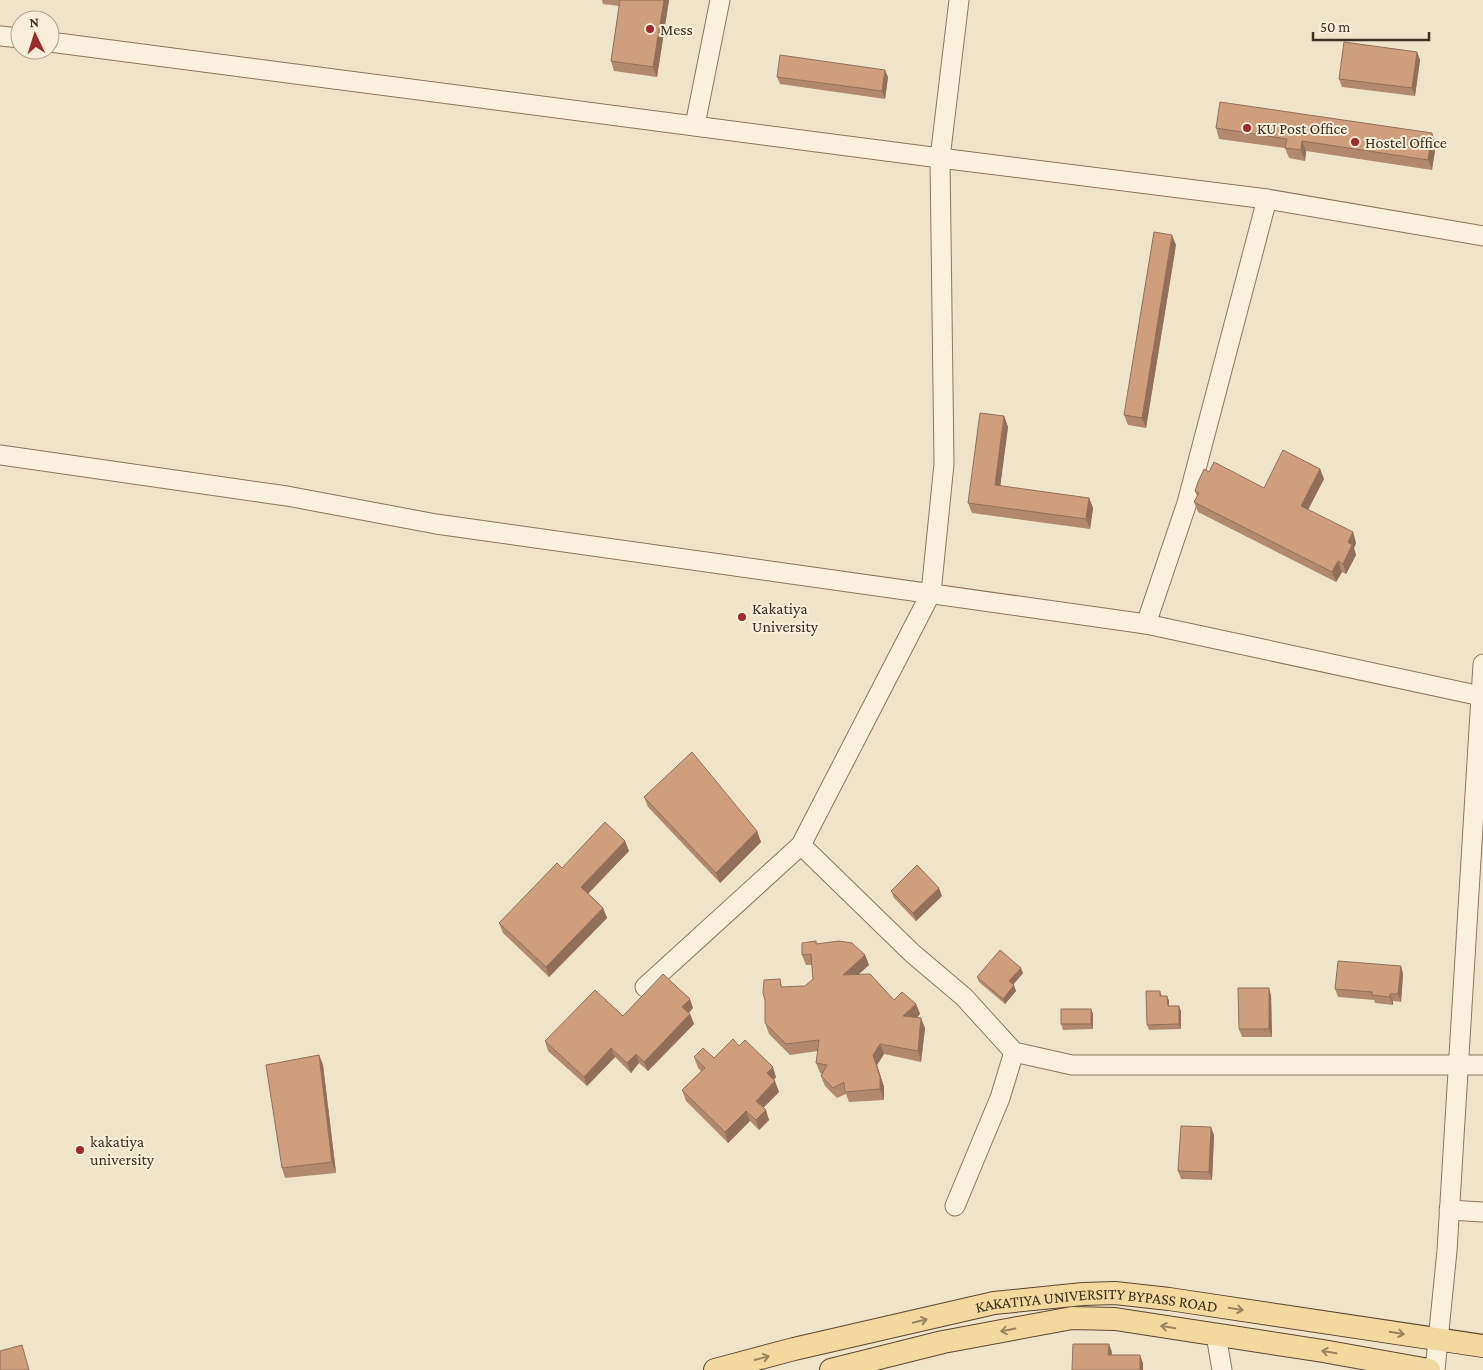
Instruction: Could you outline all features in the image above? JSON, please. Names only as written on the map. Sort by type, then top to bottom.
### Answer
[{"type":"main road","name":"KAKATIYA UNIVERSITY BYPASS ROAD","points":[[715,1370],[794,1349],[994,1303],[1083,1294],[1115,1293],[1169,1299],[1483,1346]]},
{"type":"main road","name":"KAKATIYA UNIVERSITY BYPASS ROAD","points":[[831,1370],[943,1342],[1072,1318],[1114,1319],[1323,1351],[1429,1370]]},
{"type":"street","points":[[695,125],[720,0]]},
{"type":"street","points":[[645,986],[801,844],[931,593],[944,464],[940,158],[959,0]]},
{"type":"street","points":[[60,43],[1267,199],[1483,236]]},
{"type":"street","points":[[1146,624],[1187,503],[1267,199]]},
{"type":"street","points":[[0,455],[287,496],[436,524],[1146,624],[1481,696]]},
{"type":"street","points":[[1435,1370],[1449,1210],[1483,664]]},
{"type":"street","points":[[801,844],[912,953],[964,997],[1014,1052],[1072,1065],[1483,1065]]},
{"type":"street","points":[[955,1206],[1000,1098],[1014,1052]]},
{"type":"street","points":[[1449,1210],[1483,1212]]},
{"type":"street","points":[[1216,1335],[1222,1370]]},
{"type":"building","points":[[620,0],[664,0],[653,67],[611,61]]},
{"type":"building","points":[[1344,42],[1417,52],[1412,88],[1339,79]]},
{"type":"building","points":[[780,55],[885,70],[882,91],[777,77]]},
{"type":"building","points":[[1220,102],[1432,133],[1428,160],[1302,141],[1301,150],[1285,148],[1287,139],[1216,128]]},
{"type":"building","points":[[1154,232],[1172,235],[1142,418],[1124,415]]},
{"type":"building","points":[[980,413],[1004,416],[995,485],[1089,498],[1086,519],[968,503]]},
{"type":"building","points":[[1283,450],[1320,469],[1301,506],[1353,532],[1348,542],[1352,545],[1343,564],[1338,561],[1332,572],[1194,502],[1199,493],[1195,491],[1204,469],[1209,472],[1214,462],[1264,488]]},
{"type":"building","points":[[692,752],[757,831],[716,873],[644,797]]},
{"type":"building","points":[[605,822],[625,841],[581,887],[603,908],[546,967],[499,923],[557,863],[562,868]]},
{"type":"building","points":[[917,865],[939,888],[913,913],[891,891]]},
{"type":"building","points":[[816,941],[816,944],[839,941],[852,943],[865,955],[843,975],[870,974],[894,1000],[902,992],[916,1004],[903,1016],[921,1018],[918,1051],[880,1044],[873,1055],[880,1077],[880,1089],[845,1092],[844,1082],[833,1088],[821,1076],[827,1065],[816,1063],[819,1040],[786,1044],[765,1023],[764,980],[780,979],[781,987],[805,986],[813,979],[811,954],[802,955],[802,943]]},
{"type":"building","points":[[1000,950],[1021,968],[1009,981],[1014,985],[1003,999],[977,977]]},
{"type":"building","points":[[1338,961],[1401,966],[1398,994],[1390,994],[1390,997],[1372,995],[1372,992],[1335,989]]},
{"type":"building","points":[[663,974],[690,999],[682,1007],[690,1014],[644,1062],[636,1054],[627,1063],[611,1048],[584,1077],[545,1041],[595,990],[623,1016]]},
{"type":"building","points":[[1238,988],[1269,988],[1269,1029],[1239,1029]]},
{"type":"building","points":[[1146,991],[1160,991],[1160,996],[1167,996],[1168,1006],[1179,1006],[1179,1024],[1147,1025]]},
{"type":"building","points":[[1061,1009],[1091,1009],[1091,1024],[1061,1024]]},
{"type":"building","points":[[733,1039],[739,1046],[745,1040],[773,1067],[767,1073],[775,1081],[756,1101],[766,1110],[756,1120],[746,1111],[725,1132],[682,1090],[705,1068],[694,1057],[703,1048],[714,1058]]},
{"type":"building","points":[[319,1055],[332,1162],[282,1168],[266,1065]]},
{"type":"building","points":[[1181,1126],[1211,1127],[1209,1172],[1178,1171]]},
{"type":"building","points":[[1073,1344],[1109,1344],[1108,1355],[1140,1355],[1140,1370],[1072,1370]]},
{"type":"building","points":[[22,1345],[29,1370],[0,1370],[0,1351]]},
{"type":"place","name":"Mess","points":[[650,29]]},
{"type":"place","name":"KU Post Office","points":[[1247,128]]},
{"type":"place","name":"Hostel Office","points":[[1355,142]]},
{"type":"place","name":"Kakatiya University","points":[[742,617]]},
{"type":"place","name":"kakatiya university","points":[[80,1150]]}]
